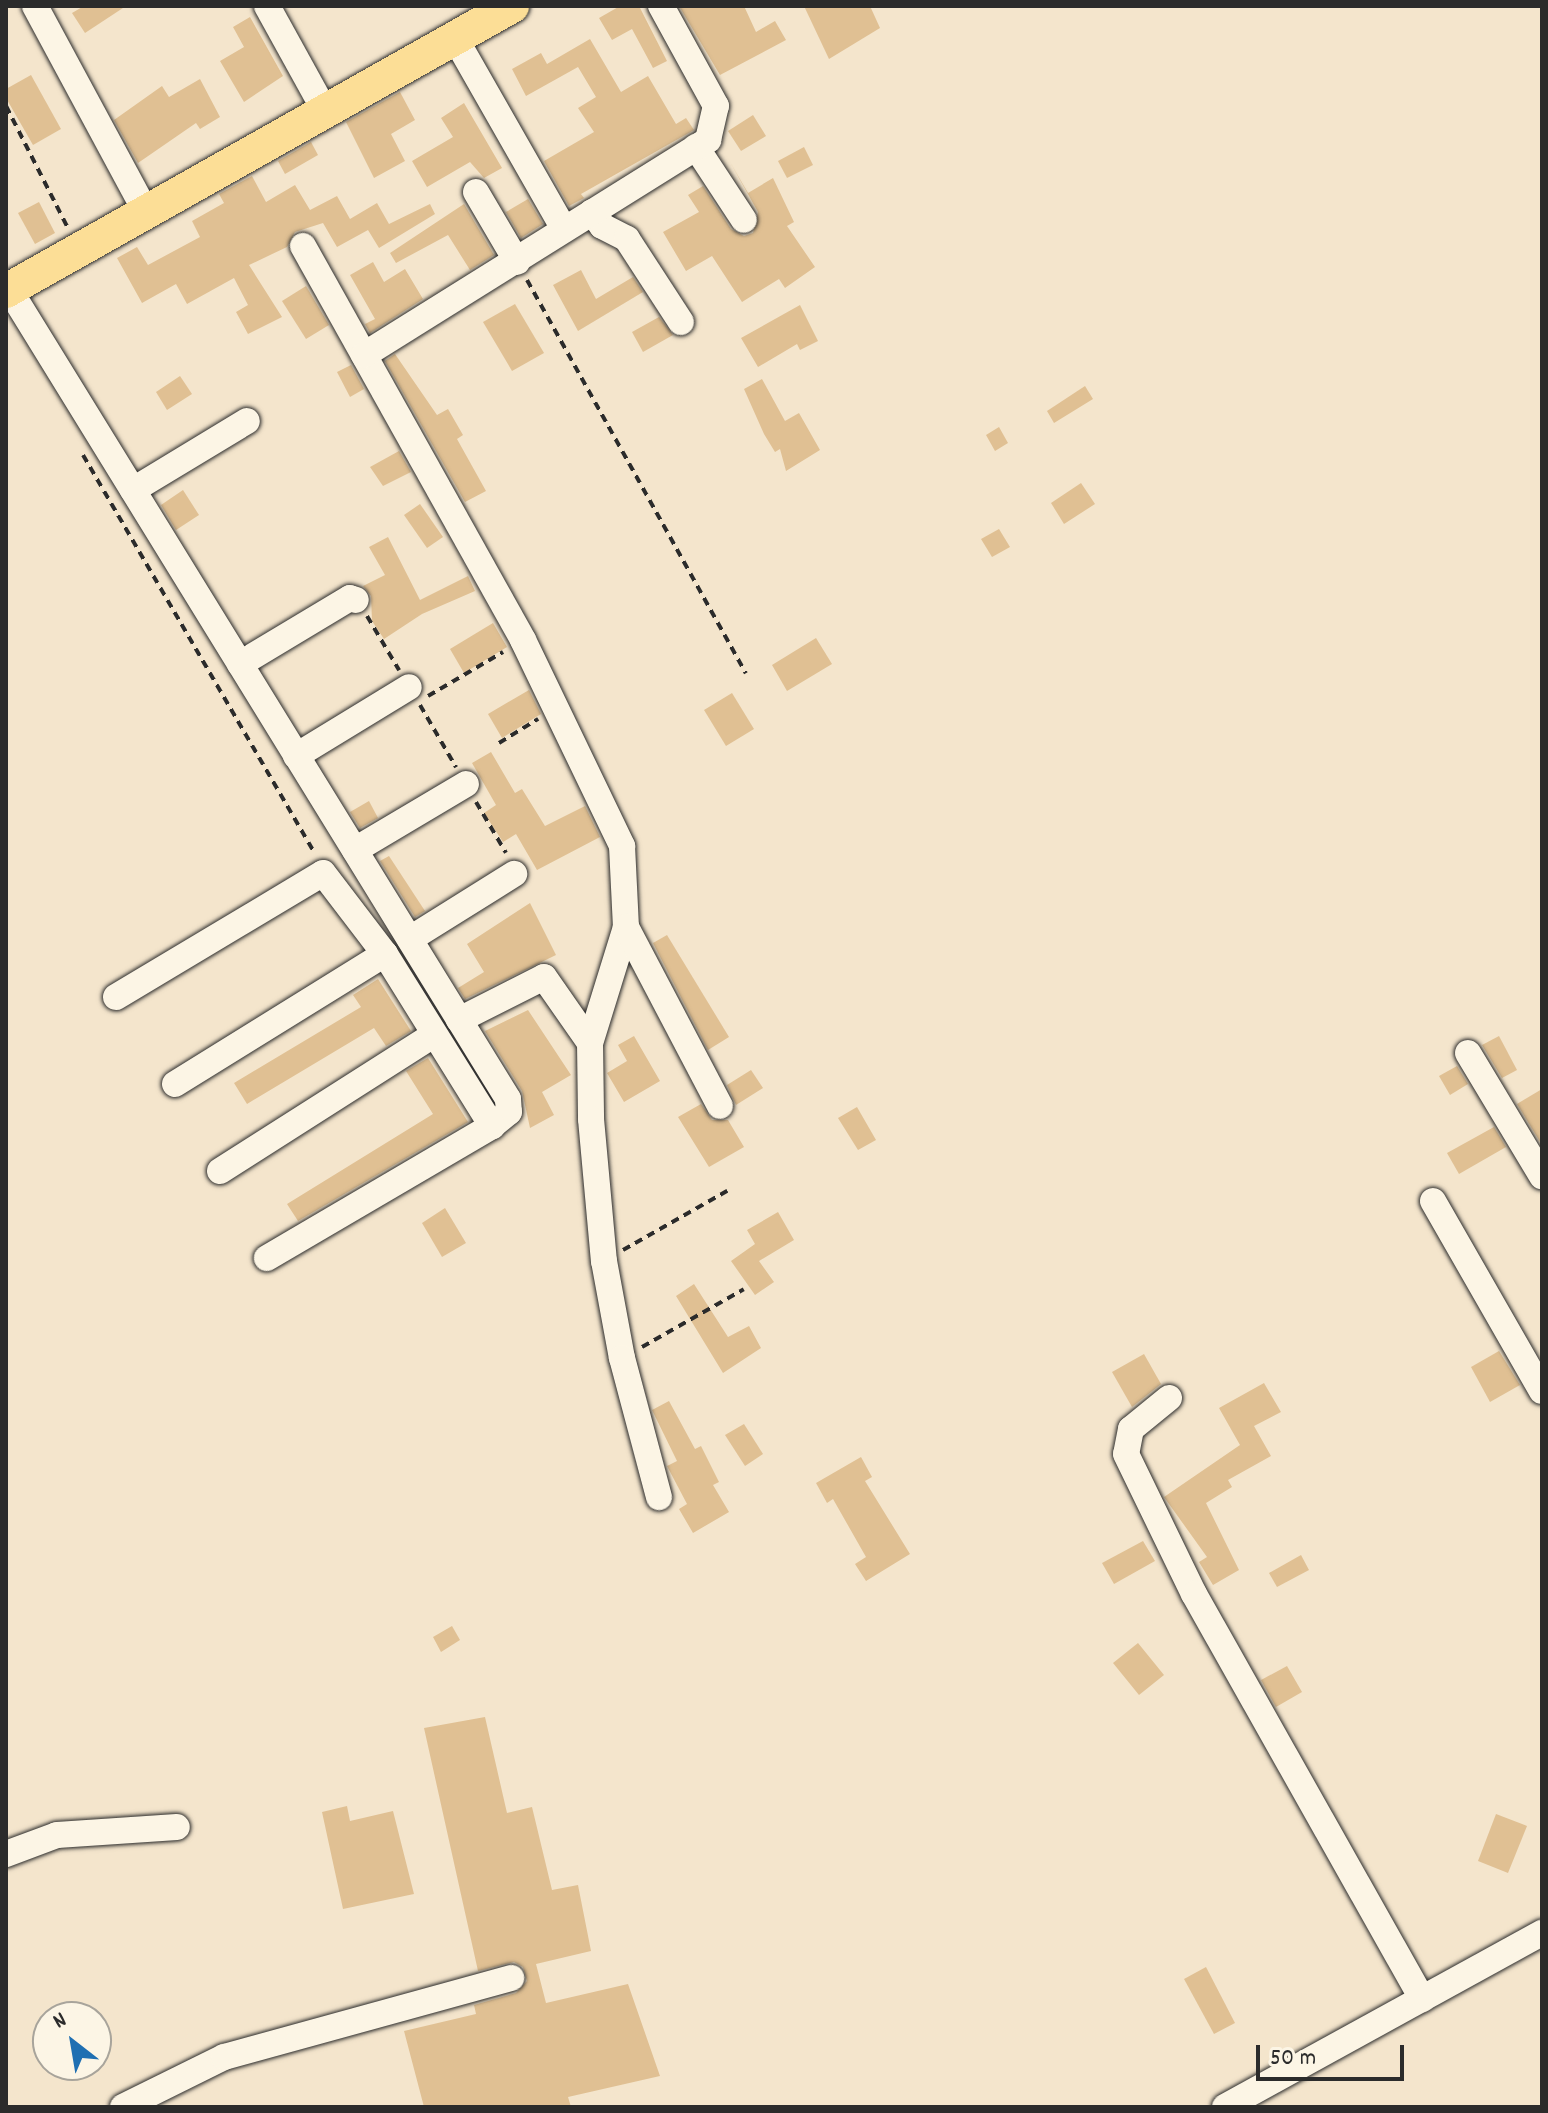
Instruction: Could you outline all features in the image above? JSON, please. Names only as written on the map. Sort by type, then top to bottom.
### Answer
[{"type":"main road","points":[[8,290],[512,6]]},
{"type":"street","points":[[35,6],[146,212]]},
{"type":"street","points":[[267,6],[325,111]]},
{"type":"street","points":[[364,355],[708,140],[715,127],[716,106],[661,6]]},
{"type":"street","points":[[455,38],[564,229]]},
{"type":"street","points":[[696,147],[744,220]]},
{"type":"street","points":[[476,192],[517,262]]},
{"type":"street","points":[[592,212],[602,226],[627,239],[681,322]]},
{"type":"street","points":[[303,246],[523,640],[622,846],[626,927],[590,1043],[604,1261],[622,1358],[659,1497]]},
{"type":"street","points":[[8,290],[508,1099],[509,1112],[492,1126],[267,1258]]},
{"type":"street","points":[[133,490],[247,421]]},
{"type":"street","points":[[240,664],[350,598],[356,600]]},
{"type":"street","points":[[296,756],[414,695]]},
{"type":"street","points":[[355,850],[466,784]]},
{"type":"street","points":[[410,939],[514,874]]},
{"type":"street","points":[[116,997],[320,875],[327,875],[385,954],[432,1036],[492,1126]]},
{"type":"street","points":[[626,927],[720,1106]]},
{"type":"street","points":[[175,1084],[385,954]]},
{"type":"street","points":[[459,1020],[544,977],[590,1043]]},
{"type":"street","points":[[220,1171],[432,1036]]},
{"type":"street","points":[[1468,1053],[1542,1176]]},
{"type":"street","points":[[1433,1201],[1542,1391]]},
{"type":"street","points":[[1169,1398],[1131,1429],[1126,1454],[1194,1594],[1422,1999]]},
{"type":"street","points":[[6,1854],[57,1835],[177,1827]]},
{"type":"street","points":[[1225,2107],[1542,1933]]},
{"type":"street","points":[[123,2107],[169,2082],[238,2052],[511,1978]]},
{"type":"path","points":[[6,106],[79,250]]},
{"type":"path","points":[[517,262],[746,673]]},
{"type":"path","points":[[83,409],[81,441],[88,467],[327,875]]},
{"type":"path","points":[[356,600],[466,784],[514,874]]},
{"type":"path","points":[[414,695],[523,640]]},
{"type":"path","points":[[499,743],[557,707]]},
{"type":"path","points":[[604,1261],[727,1191]]},
{"type":"path","points":[[622,1358],[744,1289]]},
{"type":"building","points":[[84,6],[126,6],[85,33],[72,13]]},
{"type":"building","points":[[620,6],[639,6],[667,61],[653,68],[632,29],[612,40],[599,18]]},
{"type":"building","points":[[679,6],[744,6],[756,32],[775,21],[786,40],[720,75]]},
{"type":"building","points":[[804,6],[870,6],[880,28],[829,59]]},
{"type":"building","points":[[250,17],[283,76],[244,102],[220,61],[244,47],[233,27]]},
{"type":"building","points":[[590,39],[621,92],[648,76],[676,124],[686,118],[694,130],[581,194],[584,198],[569,206],[544,161],[594,132],[578,108],[596,97],[578,67],[526,96],[512,69],[541,53],[547,64]]},
{"type":"building","points":[[31,75],[61,129],[33,145],[6,98],[6,89]]},
{"type":"building","points":[[200,79],[220,117],[200,129],[196,123],[138,163],[114,120],[162,86],[169,97]]},
{"type":"building","points":[[400,92],[415,120],[391,134],[405,161],[374,178],[346,122]]},
{"type":"building","points":[[464,103],[502,168],[484,178],[470,162],[427,187],[412,161],[453,137],[441,118]]},
{"type":"building","points":[[753,115],[766,136],[741,151],[728,131]]},
{"type":"building","points":[[311,142],[318,155],[285,174],[278,161]]},
{"type":"building","points":[[804,147],[813,165],[787,178],[778,161]]},
{"type":"building","points":[[730,162],[748,193],[773,178],[794,222],[787,226],[815,267],[785,288],[779,279],[742,302],[712,256],[686,271],[663,232],[699,212],[688,195],[703,186],[731,229],[744,236],[753,233],[758,212]]},
{"type":"building","points":[[252,176],[266,202],[295,185],[310,210],[337,196],[350,219],[377,203],[389,224],[430,204],[435,214],[379,248],[368,230],[337,247],[323,223],[295,232],[287,247],[249,265],[282,317],[248,334],[236,312],[248,305],[234,278],[187,304],[176,284],[142,303],[117,258],[137,247],[148,265],[200,237],[192,221],[224,203],[219,194]]},
{"type":"building","points":[[528,199],[543,224],[521,238],[506,212]]},
{"type":"building","points":[[39,202],[55,233],[35,244],[18,213]]},
{"type":"building","points":[[464,204],[494,255],[470,270],[448,235],[396,263],[390,253]]},
{"type":"building","points":[[373,262],[384,282],[405,269],[423,299],[370,333],[365,324],[375,319],[350,275]]},
{"type":"building","points":[[581,270],[596,299],[633,277],[643,292],[578,331],[553,285]]},
{"type":"building","points":[[306,286],[329,325],[306,339],[282,301]]},
{"type":"building","points":[[515,304],[544,353],[512,371],[483,322]]},
{"type":"building","points":[[800,305],[818,341],[800,350],[797,344],[758,367],[741,338]]},
{"type":"building","points":[[659,317],[673,335],[643,352],[632,332]]},
{"type":"building","points":[[395,354],[437,415],[448,409],[463,435],[457,439],[486,491],[465,502],[385,361]]},
{"type":"building","points":[[351,365],[364,389],[350,397],[337,372]]},
{"type":"building","points":[[180,376],[192,394],[167,410],[156,392]]},
{"type":"building","points":[[762,379],[785,421],[799,413],[820,450],[786,471],[780,449],[775,452],[764,434],[744,389]]},
{"type":"building","points":[[1085,386],[1093,399],[1054,423],[1047,411]]},
{"type":"building","points":[[999,427],[1008,443],[995,451],[986,435]]},
{"type":"building","points":[[399,451],[411,472],[383,486],[370,467]]},
{"type":"building","points":[[1081,483],[1095,504],[1064,524],[1051,503]]},
{"type":"building","points":[[183,490],[199,515],[176,530],[161,505]]},
{"type":"building","points":[[420,504],[443,537],[427,548],[404,515]]},
{"type":"building","points":[[999,529],[1010,547],[992,557],[981,539]]},
{"type":"building","points":[[388,537],[420,600],[468,576],[475,591],[422,614],[384,639],[372,621],[371,596],[363,586],[385,575],[369,547]]},
{"type":"building","points":[[493,623],[507,647],[464,673],[450,649]]},
{"type":"building","points":[[816,638],[832,664],[787,691],[772,665]]},
{"type":"building","points":[[529,690],[541,714],[502,738],[488,714]]},
{"type":"building","points":[[732,693],[754,729],[726,746],[704,710]]},
{"type":"building","points":[[491,752],[515,793],[522,789],[545,826],[585,806],[600,837],[537,870],[516,834],[503,842],[484,813],[496,805],[472,763]]},
{"type":"building","points":[[369,801],[378,818],[360,828],[350,812]]},
{"type":"building","points":[[389,856],[425,911],[415,917],[380,861]]},
{"type":"building","points":[[530,903],[556,955],[465,999],[458,988],[484,972],[467,944]]},
{"type":"building","points":[[667,935],[729,1037],[708,1050],[653,943]]},
{"type":"building","points":[[378,979],[411,1031],[386,1046],[374,1028],[247,1104],[234,1083],[361,1007],[353,995]]},
{"type":"building","points":[[528,1010],[571,1075],[542,1092],[554,1115],[530,1128],[522,1091],[485,1031]]},
{"type":"building","points":[[634,1036],[660,1081],[624,1102],[607,1073],[627,1061],[618,1045]]},
{"type":"building","points":[[1499,1036],[1517,1070],[1502,1078],[1482,1045]]},
{"type":"building","points":[[428,1058],[468,1122],[298,1221],[287,1204],[433,1114],[406,1071]]},
{"type":"building","points":[[1457,1066],[1468,1084],[1450,1095],[1439,1076]]},
{"type":"building","points":[[751,1070],[763,1088],[736,1105],[727,1085]]},
{"type":"building","points":[[1542,1089],[1542,1145],[1517,1104]]},
{"type":"building","points":[[701,1104],[712,1120],[728,1120],[744,1147],[709,1167],[678,1117]]},
{"type":"building","points":[[857,1107],[876,1140],[858,1150],[838,1118]]},
{"type":"building","points":[[1494,1127],[1506,1147],[1459,1174],[1447,1153]]},
{"type":"building","points":[[445,1208],[466,1243],[442,1257],[422,1223]]},
{"type":"building","points":[[778,1212],[794,1240],[759,1261],[774,1282],[755,1295],[731,1261],[755,1244],[747,1230]]},
{"type":"building","points":[[694,1284],[728,1337],[749,1326],[761,1348],[723,1373],[676,1296]]},
{"type":"building","points":[[1499,1351],[1520,1385],[1490,1402],[1471,1367]]},
{"type":"building","points":[[1144,1354],[1161,1384],[1132,1407],[1112,1372]]},
{"type":"building","points":[[1264,1383],[1281,1412],[1254,1426],[1271,1456],[1228,1480],[1232,1487],[1206,1503],[1239,1570],[1213,1585],[1199,1562],[1207,1557],[1164,1497],[1240,1445],[1219,1408]]},
{"type":"building","points":[[669,1401],[695,1449],[701,1446],[719,1482],[713,1485],[729,1512],[693,1533],[679,1509],[687,1504],[667,1466],[677,1461],[652,1410]]},
{"type":"building","points":[[744,1424],[763,1454],[745,1466],[725,1435]]},
{"type":"building","points":[[861,1457],[872,1477],[865,1481],[910,1554],[866,1581],[855,1564],[866,1557],[833,1499],[827,1503],[816,1483]]},
{"type":"building","points":[[1143,1541],[1155,1561],[1114,1584],[1102,1563]]},
{"type":"building","points":[[1301,1555],[1309,1570],[1277,1587],[1269,1573]]},
{"type":"building","points":[[452,1626],[460,1640],[441,1652],[433,1637]]},
{"type":"building","points":[[1138,1643],[1164,1675],[1139,1695],[1113,1663]]},
{"type":"building","points":[[1287,1666],[1302,1692],[1276,1707],[1261,1680]]},
{"type":"building","points":[[485,1717],[507,1813],[532,1807],[552,1890],[578,1885],[591,1951],[536,1964],[546,2003],[628,1984],[660,2076],[568,2097],[571,2107],[424,2107],[404,2031],[476,2014],[474,2005],[516,1993],[527,1981],[523,1967],[514,1962],[478,1971],[424,1728]]},
{"type":"building","points":[[347,1806],[350,1821],[393,1811],[414,1894],[343,1909],[322,1812]]},
{"type":"building","points":[[1496,1814],[1527,1826],[1508,1873],[1478,1861]]},
{"type":"building","points":[[1206,1967],[1235,2023],[1214,2034],[1184,1979]]}]
